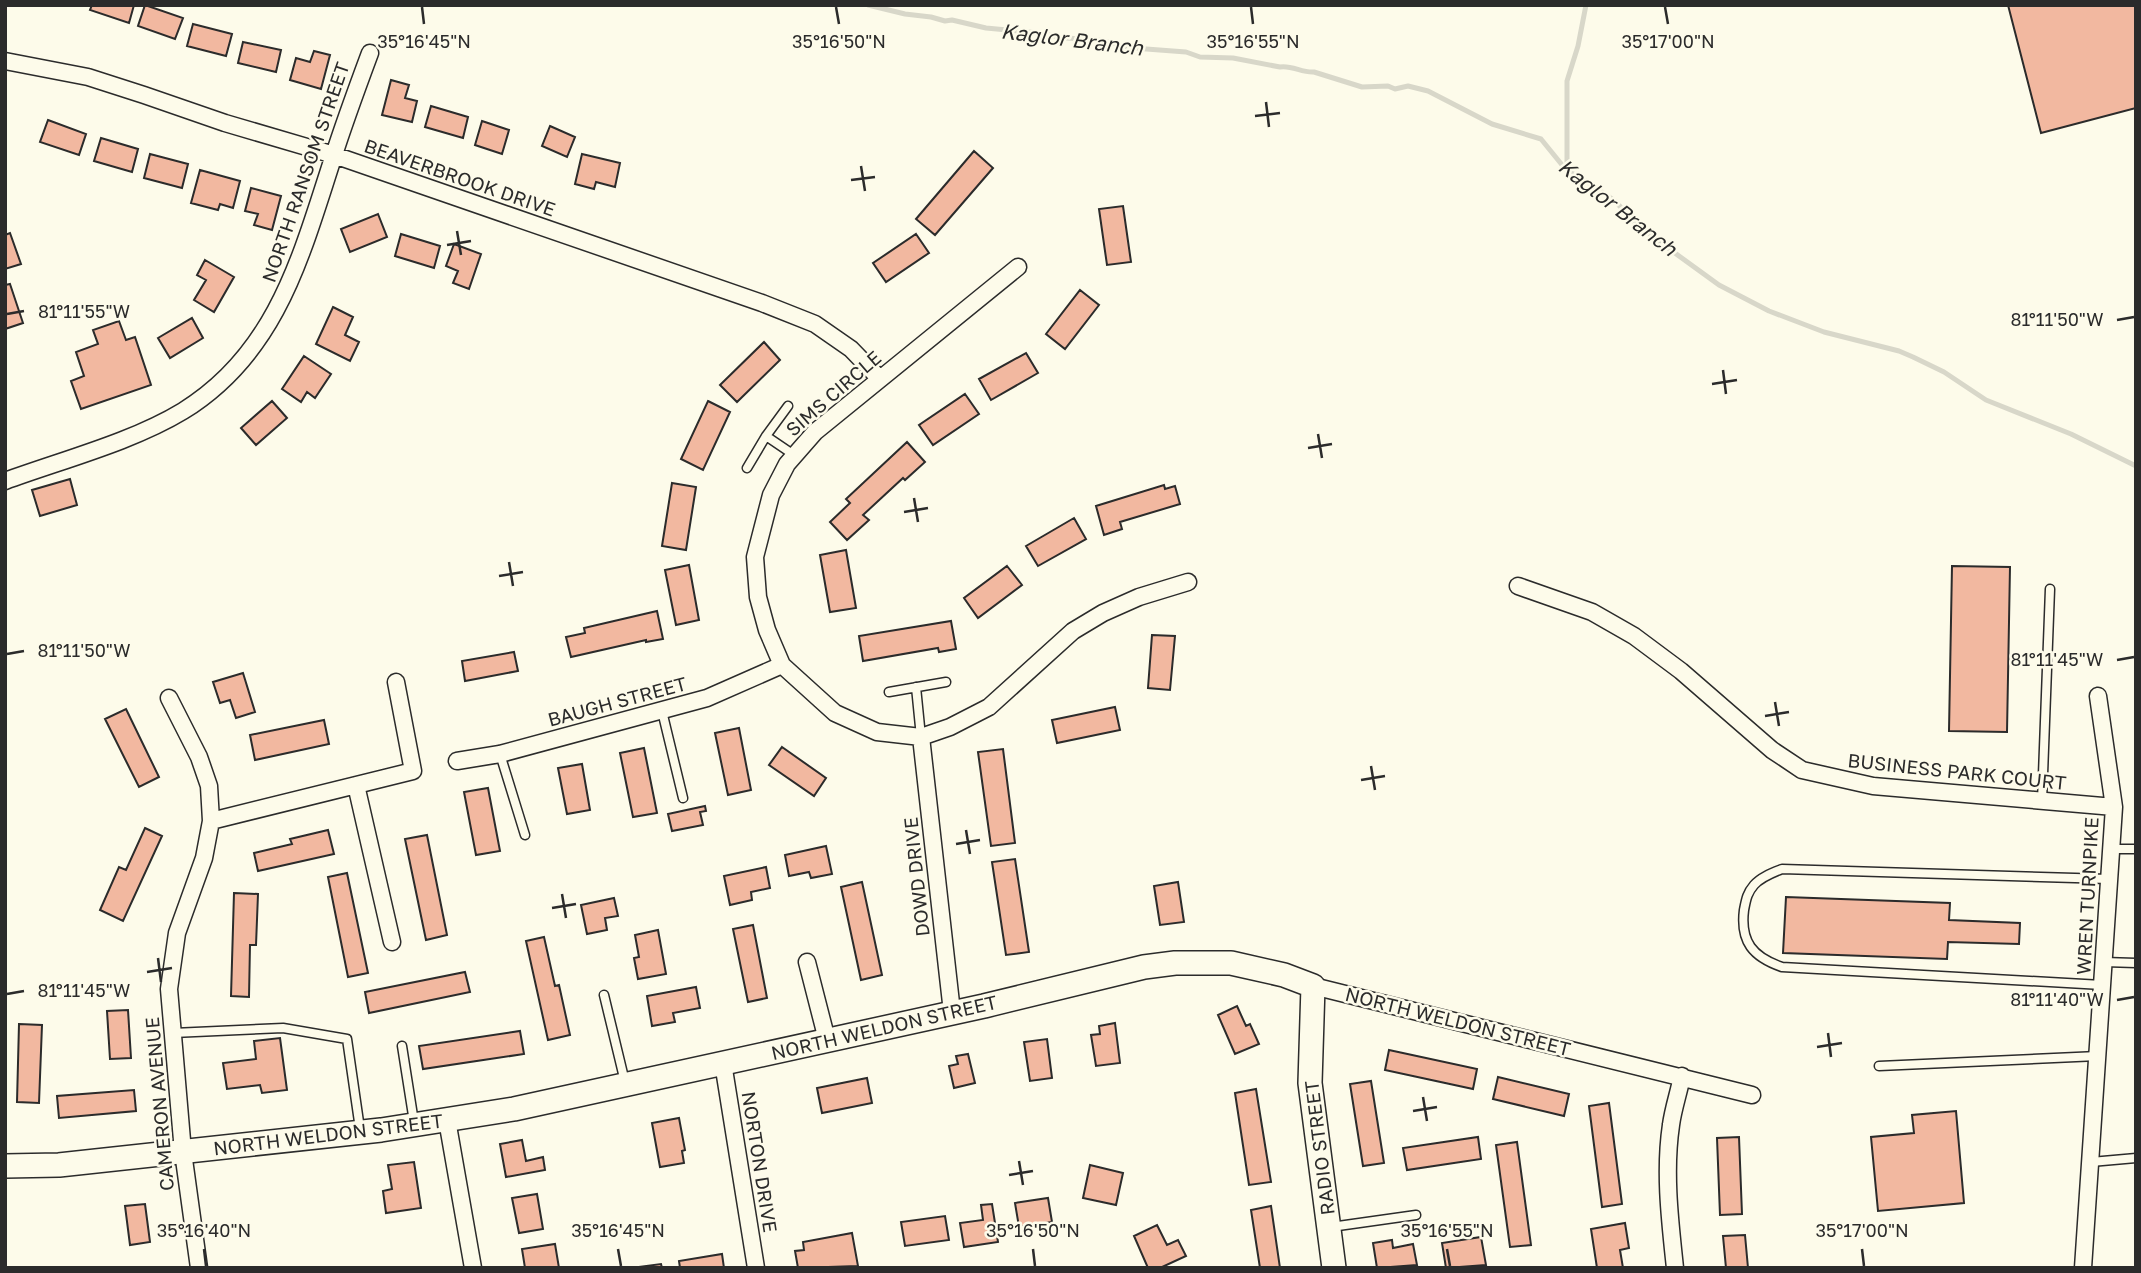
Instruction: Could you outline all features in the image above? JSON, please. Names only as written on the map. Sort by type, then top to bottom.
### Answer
[{"type":"street","name":"NORTH RANSOM STREET","points":[[5,481],[158,424],[183,411],[228,376],[263,332],[291,282],[370,53]]},
{"type":"street","name":"BEAVERBROOK DRIVE","points":[[5,61],[88,77],[225,123],[334,155],[762,303],[815,324],[851,349],[880,379]]},
{"type":"street","name":"SIMS CIRCLE","points":[[1018,267],[814,432],[787,464],[771,495],[755,557],[758,597],[767,631],[782,665],[835,713],[877,732],[921,737],[950,727],[989,707],[1073,631],[1103,613],[1139,597],[1188,583]]},
{"type":"street","name":"BUSINESS PARK COURT","points":[[1518,586],[1592,612],[1634,636],[1681,671],[1772,750],[1802,770],[1872,786],[2114,807]]},
{"type":"street","name":"BAUGH STREET","points":[[457,761],[500,754],[708,698],[782,665]]},
{"type":"street","points":[[211,821],[413,771],[396,682]]},
{"type":"street","name":"WREN TURNPIKE","points":[[2083,1268],[2114,807],[2098,696]]},
{"type":"street","name":"CAMERON AVENUE","points":[[169,698],[199,757],[209,786],[211,821],[204,858],[177,933],[169,989],[183,1152],[200,1268]]},
{"type":"street","name":"DOWD DRIVE","points":[[921,737],[951,1012]]},
{"type":"street","points":[[356,785],[392,942]]},
{"type":"street","points":[[807,962],[827,1040]]},
{"type":"street","name":"NORTH WELDON STREET","points":[[5,1166],[59,1165],[361,1133],[514,1109],[1175,962],[1231,963],[1284,975],[1313,986],[1752,1095]]},
{"type":"street","name":"RADIO STREET","points":[[1313,986],[1310,1083],[1334,1268]]},
{"type":"street","name":"NORTON DRIVE","points":[[723,1063],[756,1268]]},
{"type":"street","points":[[1675,1268],[1669,1214],[1669,1166],[1671,1125],[1682,1076]]},
{"type":"street","points":[[447,1120],[473,1268]]},
{"type":"lane","points":[[747,468],[788,406]]},
{"type":"lane","points":[[766,436],[794,455]]},
{"type":"lane","points":[[2042,801],[2050,589]]},
{"type":"lane","points":[[889,692],[946,682]]},
{"type":"lane","points":[[916,687],[921,737]]},
{"type":"lane","points":[[662,711],[683,798]]},
{"type":"lane","points":[[500,754],[525,835]]},
{"type":"lane","points":[[2110,849],[2136,849]]},
{"type":"lane","points":[[2103,985],[1782,967],[1763,960],[1751,948],[1742,926],[1747,895],[1763,877],[1782,869],[2109,879]]},
{"type":"lane","points":[[2104,962],[2136,963]]},
{"type":"lane","points":[[604,995],[625,1084]]},
{"type":"lane","points":[[173,1033],[284,1028],[347,1039],[361,1133]]},
{"type":"lane","points":[[402,1046],[414,1125]]},
{"type":"lane","points":[[1879,1066],[2098,1056]]},
{"type":"lane","points":[[2091,1162],[2136,1158]]},
{"type":"lane","points":[[1328,1227],[1416,1214]]},
{"type":"building","points":[[92,5],[134,5],[129,23],[90,10]]},
{"type":"building","points":[[145,5],[183,18],[175,39],[138,26]]},
{"type":"building","points":[[2008,5],[2136,5],[2136,108],[2041,133]]},
{"type":"building","points":[[193,24],[232,34],[226,56],[187,46]]},
{"type":"building","points":[[243,42],[281,50],[276,72],[238,63]]},
{"type":"building","points":[[314,51],[330,55],[321,89],[290,80],[296,58],[310,62]]},
{"type":"building","points":[[391,80],[409,85],[405,98],[417,101],[412,122],[382,115]]},
{"type":"building","points":[[431,106],[468,117],[463,138],[425,127]]},
{"type":"building","points":[[48,120],[86,134],[79,155],[40,142]]},
{"type":"building","points":[[482,121],[509,130],[502,154],[475,145]]},
{"type":"building","points":[[550,126],[575,137],[567,157],[542,146]]},
{"type":"building","points":[[101,138],[138,149],[132,172],[94,161]]},
{"type":"building","points":[[974,151],[993,168],[935,235],[916,219]]},
{"type":"building","points":[[150,154],[188,164],[182,188],[144,178]]},
{"type":"building","points":[[582,154],[620,163],[615,187],[596,182],[594,189],[575,184]]},
{"type":"building","points":[[200,170],[240,181],[233,208],[220,204],[218,210],[191,203]]},
{"type":"building","points":[[251,188],[281,196],[272,230],[254,225],[258,214],[245,211]]},
{"type":"building","points":[[1123,206],[1131,262],[1107,265],[1099,209]]},
{"type":"building","points":[[378,214],[387,237],[350,252],[341,229]]},
{"type":"building","points":[[10,233],[21,264],[5,269],[5,235]]},
{"type":"building","points":[[401,234],[440,246],[434,268],[395,256]]},
{"type":"building","points":[[916,234],[929,253],[886,282],[873,263]]},
{"type":"building","points":[[454,244],[481,254],[469,289],[453,283],[458,271],[446,266]]},
{"type":"building","points":[[205,260],[234,277],[214,312],[194,300],[206,280],[197,275]]},
{"type":"building","points":[[10,284],[23,323],[5,329],[5,285]]},
{"type":"building","points":[[1080,290],[1099,305],[1065,349],[1046,334]]},
{"type":"building","points":[[333,307],[353,317],[345,335],[359,342],[350,361],[316,344]]},
{"type":"building","points":[[192,318],[203,338],[170,358],[158,338]]},
{"type":"building","points":[[119,321],[126,340],[135,337],[151,385],[81,409],[71,381],[84,376],[76,352],[98,344],[93,330]]},
{"type":"building","points":[[764,342],[780,360],[737,402],[720,385]]},
{"type":"building","points":[[1026,353],[1038,373],[991,400],[979,379]]},
{"type":"building","points":[[304,356],[331,374],[315,398],[307,392],[301,402],[282,389]]},
{"type":"building","points":[[965,394],[979,414],[933,445],[919,425]]},
{"type":"building","points":[[272,401],[287,418],[256,445],[241,428]]},
{"type":"building","points":[[708,401],[730,412],[703,470],[681,459]]},
{"type":"building","points":[[907,442],[925,462],[905,480],[903,478],[863,515],[869,520],[847,540],[830,522],[850,503],[846,499]]},
{"type":"building","points":[[70,479],[77,505],[40,516],[32,490]]},
{"type":"building","points":[[672,483],[696,487],[686,550],[662,546]]},
{"type":"building","points":[[1164,485],[1165,489],[1175,486],[1180,504],[1120,522],[1122,529],[1104,535],[1096,506]]},
{"type":"building","points":[[1074,518],[1086,539],[1038,566],[1026,546]]},
{"type":"building","points":[[846,550],[856,608],[830,612],[820,555]]},
{"type":"building","points":[[689,565],[699,620],[676,625],[665,570]]},
{"type":"building","points":[[1007,566],[1022,585],[978,618],[964,598]]},
{"type":"building","points":[[1952,566],[2010,567],[2007,732],[1949,731]]},
{"type":"building","points":[[657,611],[663,639],[646,640],[571,657],[566,637],[585,633],[584,628]]},
{"type":"building","points":[[951,621],[956,649],[939,652],[938,648],[863,661],[859,636]]},
{"type":"building","points":[[1152,635],[1175,636],[1170,690],[1148,688]]},
{"type":"building","points":[[514,652],[518,671],[465,681],[462,661]]},
{"type":"building","points":[[243,673],[255,712],[236,718],[230,700],[220,703],[213,682]]},
{"type":"building","points":[[1115,707],[1120,730],[1057,743],[1052,720]]},
{"type":"building","points":[[126,709],[159,777],[139,787],[105,719]]},
{"type":"building","points":[[324,720],[329,744],[255,760],[250,735]]},
{"type":"building","points":[[739,728],[751,790],[728,795],[715,733]]},
{"type":"building","points":[[782,747],[826,778],[814,796],[769,765]]},
{"type":"building","points":[[644,748],[657,813],[633,817],[620,753]]},
{"type":"building","points":[[1003,749],[1015,843],[991,846],[978,752]]},
{"type":"building","points":[[582,764],[590,810],[567,814],[558,768]]},
{"type":"building","points":[[488,788],[500,851],[476,855],[464,792]]},
{"type":"building","points":[[705,806],[706,811],[700,812],[703,825],[672,831],[668,814]]},
{"type":"building","points":[[145,828],[162,836],[123,921],[100,910],[119,867],[126,870]]},
{"type":"building","points":[[328,830],[334,854],[258,871],[254,853],[292,844],[290,839]]},
{"type":"building","points":[[427,835],[447,935],[426,940],[405,839]]},
{"type":"building","points":[[826,846],[832,874],[811,878],[809,872],[789,876],[785,855]]},
{"type":"building","points":[[1015,859],[1029,952],[1006,955],[992,862]]},
{"type":"building","points":[[766,867],[770,888],[751,892],[752,900],[730,905],[724,876]]},
{"type":"building","points":[[347,873],[368,973],[348,977],[328,877]]},
{"type":"building","points":[[862,882],[882,975],[861,980],[841,887]]},
{"type":"building","points":[[1178,882],[1184,922],[1160,925],[1154,886]]},
{"type":"building","points":[[234,893],[258,894],[256,945],[250,945],[249,997],[231,996]]},
{"type":"building","points":[[1786,897],[1950,903],[1949,920],[2020,923],[2019,944],[1948,942],[1947,959],[1783,953]]},
{"type":"building","points":[[614,898],[618,916],[605,918],[607,930],[587,934],[581,905]]},
{"type":"building","points":[[753,925],[767,998],[748,1002],[733,929]]},
{"type":"building","points":[[658,930],[666,974],[638,979],[634,958],[639,957],[635,935]]},
{"type":"building","points":[[544,937],[555,986],[559,985],[570,1035],[548,1040],[526,941]]},
{"type":"building","points":[[465,972],[470,992],[369,1013],[365,992]]},
{"type":"building","points":[[696,987],[700,1008],[673,1013],[675,1022],[652,1026],[647,996]]},
{"type":"building","points":[[1237,1006],[1246,1026],[1250,1024],[1259,1044],[1235,1054],[1218,1015]]},
{"type":"building","points":[[128,1010],[131,1058],[110,1059],[107,1011]]},
{"type":"building","points":[[1115,1023],[1120,1063],[1096,1066],[1091,1035],[1100,1034],[1099,1026]]},
{"type":"building","points":[[19,1024],[42,1025],[39,1103],[17,1102]]},
{"type":"building","points":[[520,1031],[524,1054],[423,1069],[419,1046]]},
{"type":"building","points":[[280,1038],[287,1090],[262,1093],[260,1085],[227,1089],[223,1063],[256,1059],[254,1041]]},
{"type":"building","points":[[1047,1039],[1052,1078],[1030,1081],[1024,1042]]},
{"type":"building","points":[[1389,1050],[1477,1069],[1473,1089],[1385,1070]]},
{"type":"building","points":[[968,1054],[975,1083],[954,1088],[949,1066],[958,1064],[956,1056]]},
{"type":"building","points":[[1498,1077],[1569,1094],[1564,1116],[1493,1099]]},
{"type":"building","points":[[867,1078],[872,1103],[822,1113],[817,1088]]},
{"type":"building","points":[[1371,1081],[1384,1163],[1363,1166],[1350,1084]]},
{"type":"building","points":[[1256,1089],[1271,1182],[1249,1185],[1235,1093]]},
{"type":"building","points":[[134,1090],[136,1111],[59,1118],[57,1096]]},
{"type":"building","points":[[1609,1103],[1622,1204],[1602,1207],[1589,1106]]},
{"type":"building","points":[[1956,1111],[1964,1203],[1878,1211],[1871,1137],[1914,1133],[1912,1115]]},
{"type":"building","points":[[679,1118],[685,1150],[682,1151],[684,1163],[660,1167],[652,1123]]},
{"type":"building","points":[[1478,1137],[1481,1159],[1407,1170],[1403,1148]]},
{"type":"building","points":[[1739,1137],[1742,1214],[1720,1215],[1717,1138]]},
{"type":"building","points":[[522,1140],[526,1161],[543,1157],[545,1170],[506,1177],[500,1144]]},
{"type":"building","points":[[1517,1142],[1531,1245],[1510,1247],[1496,1145]]},
{"type":"building","points":[[414,1162],[421,1208],[386,1213],[383,1191],[392,1189],[388,1165]]},
{"type":"building","points":[[1090,1165],[1123,1173],[1116,1205],[1083,1198]]},
{"type":"building","points":[[537,1194],[543,1229],[519,1233],[512,1198]]},
{"type":"building","points":[[1048,1198],[1052,1222],[1019,1227],[1015,1203]]},
{"type":"building","points":[[145,1204],[150,1242],[130,1245],[125,1206]]},
{"type":"building","points":[[992,1204],[998,1242],[964,1247],[960,1223],[983,1220],[981,1205]]},
{"type":"building","points":[[1271,1206],[1280,1268],[1260,1268],[1251,1210]]},
{"type":"building","points":[[945,1216],[949,1240],[905,1246],[901,1222]]},
{"type":"building","points":[[1625,1223],[1629,1248],[1620,1250],[1623,1268],[1597,1268],[1591,1229]]},
{"type":"building","points":[[1157,1225],[1167,1245],[1178,1240],[1186,1256],[1160,1268],[1148,1268],[1134,1236]]},
{"type":"building","points":[[852,1233],[858,1266],[798,1268],[795,1251],[804,1250],[803,1242]]},
{"type":"building","points":[[1745,1235],[1748,1268],[1726,1268],[1723,1236]]},
{"type":"building","points":[[1481,1237],[1486,1265],[1446,1268],[1442,1243]]},
{"type":"building","points":[[1392,1240],[1393,1248],[1413,1244],[1417,1265],[1377,1268],[1373,1243]]},
{"type":"building","points":[[555,1244],[559,1268],[525,1268],[522,1249]]},
{"type":"building","points":[[722,1254],[724,1268],[680,1268],[679,1261]]},
{"type":"building","points":[[661,1264],[662,1268],[631,1268]]},
{"type":"waterway","name":"Kaglor Branch","points":[[868,5],[986,28],[1099,40],[1133,48],[1186,52],[1200,57],[1233,58],[1289,67],[1362,87],[1388,86],[1395,89],[1408,86],[1428,91],[1492,124],[1541,139],[1567,171],[1615,201],[1639,227],[1719,285],[1769,311],[1824,332],[1913,357],[1944,372],[1986,400],[2071,434],[2136,466]]},
{"type":"waterway","points":[[1567,171],[1567,81],[1578,46],[1586,5]]}]
